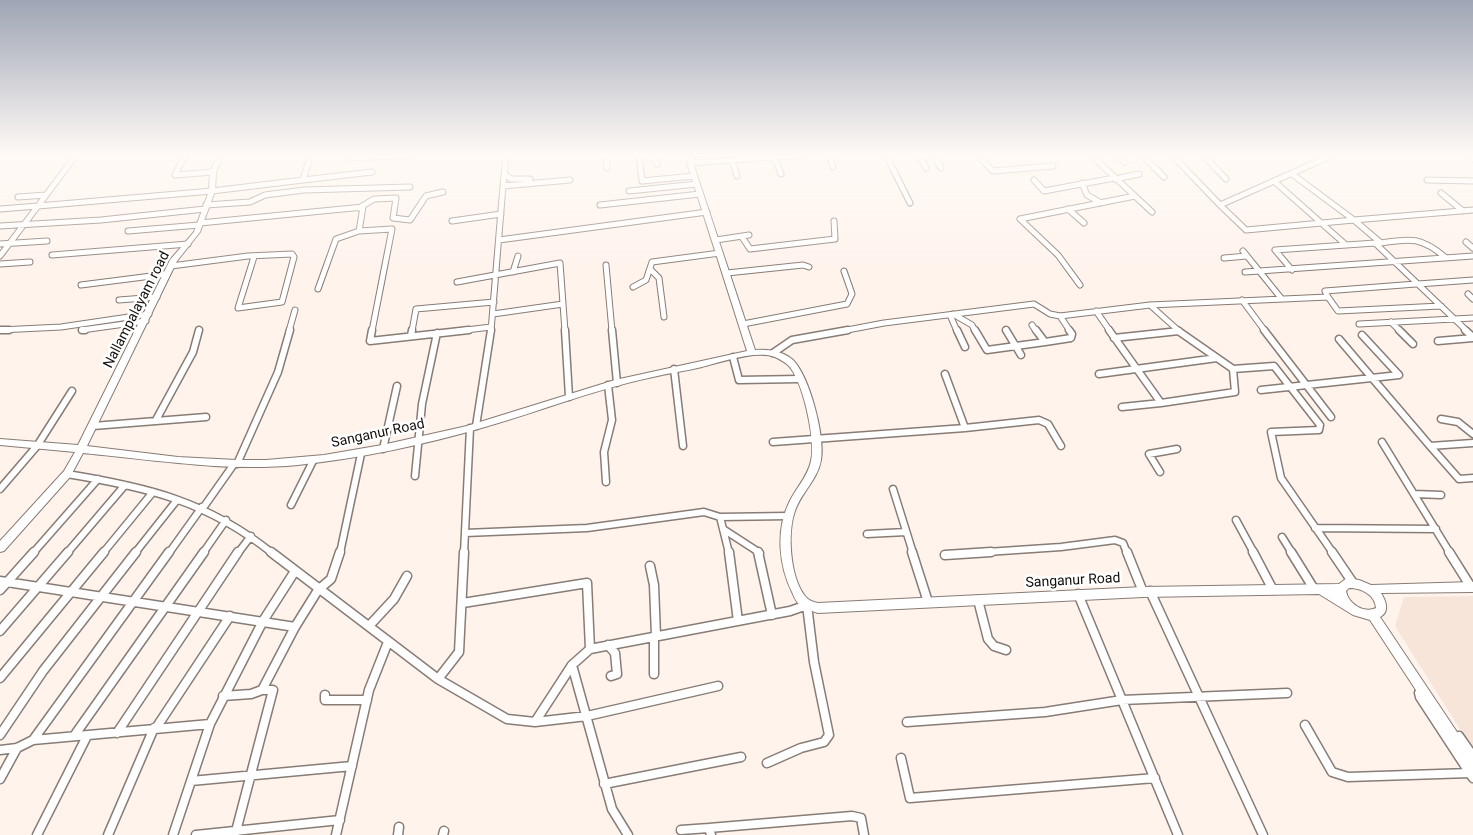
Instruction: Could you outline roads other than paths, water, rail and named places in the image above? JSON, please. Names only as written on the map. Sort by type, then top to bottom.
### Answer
[{"type":"main road","name":"Nallampalayam road","points":[[0,548],[66,474],[93,426],[148,317],[171,266],[200,224],[211,194]]},
{"type":"main road","points":[[700,194],[752,354]]},
{"type":"main road","points":[[772,353],[790,362],[807,393],[815,439],[817,458],[812,473],[792,504],[788,516],[785,543],[788,561],[800,599],[808,605]]},
{"type":"main road","name":"Sanganur Road","points":[[0,442],[81,448],[167,460],[235,464],[313,461],[362,454],[473,427],[613,384],[674,369],[733,357],[772,353]]},
{"type":"main road","points":[[1392,589],[1381,611],[1373,616],[1360,613],[1347,605],[1341,594],[1341,589],[1347,583],[1371,589],[1472,587]]},
{"type":"main road","name":"Sanganur Road","points":[[808,605],[818,608],[1146,591],[1341,589]]},
{"type":"main road","points":[[1371,589],[1382,606]]},
{"type":"main road","points":[[1423,693],[1472,773]]},
{"type":"street","points":[[0,209],[178,194]]},
{"type":"street","points":[[0,226],[101,220],[250,202],[265,195],[273,194]]},
{"type":"street","points":[[359,208],[374,198],[396,198],[393,218],[410,220],[425,195],[431,194]]},
{"type":"street","points":[[438,679],[459,652],[473,427],[493,314],[502,194]]},
{"type":"street","points":[[600,205],[700,194]]},
{"type":"street","points":[[905,194],[910,203]]},
{"type":"street","points":[[1088,194],[1101,203]]},
{"type":"street","points":[[1133,194],[1152,212]]},
{"type":"street","points":[[1209,194],[1246,230],[1473,210]]},
{"type":"street","points":[[1220,205],[1246,194]]},
{"type":"street","points":[[1288,194],[1345,244]]},
{"type":"street","points":[[1319,194],[1354,220],[1378,243],[1394,262],[1473,337]]},
{"type":"street","points":[[1442,194],[1463,211]]},
{"type":"street","points":[[18,197],[46,195]]},
{"type":"street","points":[[0,256],[46,195]]},
{"type":"street","points":[[1080,285],[1058,255],[1020,219],[1135,196]]},
{"type":"street","points":[[128,231],[363,207],[359,231]]},
{"type":"street","points":[[1068,209],[1084,223]]},
{"type":"street","points":[[498,240],[707,212]]},
{"type":"street","points":[[452,221],[501,214]]},
{"type":"street","points":[[742,237],[750,249],[812,243],[835,239],[834,221]]},
{"type":"street","points":[[318,289],[331,248],[336,239],[359,231],[392,229],[370,341],[491,327]]},
{"type":"street","points":[[716,240],[749,235]]},
{"type":"street","points":[[1292,270],[1275,250],[1421,239],[1446,258]]},
{"type":"street","points":[[0,244],[47,241]]},
{"type":"street","points":[[1466,242],[1473,248]]},
{"type":"street","points":[[52,255],[188,244]]},
{"type":"street","points":[[633,287],[646,280],[652,262],[720,253]]},
{"type":"street","points":[[1224,258],[1245,253],[1281,298]]},
{"type":"street","points":[[171,266],[254,257],[292,254],[294,257],[284,299],[277,304],[238,308],[254,257]]},
{"type":"street","points":[[513,272],[518,256]]},
{"type":"street","points":[[1245,272],[1473,256]]},
{"type":"street","points":[[0,264],[30,262]]},
{"type":"street","points":[[457,282],[560,263],[569,397]]},
{"type":"street","points":[[606,265],[613,384],[612,420],[604,452],[606,482]]},
{"type":"street","points":[[726,273],[803,265],[809,268]]},
{"type":"street","points":[[650,269],[659,278],[664,317]]},
{"type":"street","points":[[742,324],[847,304],[852,294],[844,271]]},
{"type":"street","points":[[81,285],[167,274]]},
{"type":"street","points":[[1441,306],[1338,312],[1325,291],[1473,280]]},
{"type":"street","points":[[1468,294],[1473,299]]},
{"type":"street","points":[[119,300],[157,297]]},
{"type":"street","points":[[772,353],[792,340],[884,323],[1034,304],[1050,314],[1060,316],[1150,305],[1328,297]]},
{"type":"street","points":[[1242,300],[1331,417]]},
{"type":"street","points":[[411,336],[416,309],[494,302]]},
{"type":"street","points":[[493,314],[563,304]]},
{"type":"street","points":[[1150,305],[1179,331],[1233,369],[1274,366],[1320,425],[1319,430],[1271,432],[1281,478],[1353,583]]},
{"type":"street","points":[[33,740],[132,601],[235,464],[278,372],[295,310]]},
{"type":"street","points":[[1096,311],[1161,403]]},
{"type":"street","points":[[952,315],[972,325],[987,350],[1072,338],[1072,334],[1060,316]]},
{"type":"street","points":[[952,315],[965,347]]},
{"type":"street","points":[[0,330],[61,327],[148,317]]},
{"type":"street","points":[[82,330],[148,317]]},
{"type":"street","points":[[1359,324],[1473,318]]},
{"type":"street","points":[[1391,322],[1413,344]]},
{"type":"street","points":[[1032,325],[1045,342]]},
{"type":"street","points":[[156,420],[193,352],[199,330]]},
{"type":"street","points":[[1006,330],[1022,355]]},
{"type":"street","points":[[1114,338],[1179,331]]},
{"type":"street","points":[[415,476],[429,359],[437,333]]},
{"type":"street","points":[[1261,390],[1400,375],[1362,335]]},
{"type":"street","points":[[1438,341],[1473,337]]},
{"type":"street","points":[[1339,339],[1375,379],[1387,399],[1459,479],[1473,478]]},
{"type":"street","points":[[733,357],[739,380],[799,379]]},
{"type":"street","points":[[1099,374],[1217,358]]},
{"type":"street","points":[[674,369],[683,446]]},
{"type":"street","points":[[1122,407],[1235,392],[1233,369]]},
{"type":"street","points":[[945,374],[965,428]]},
{"type":"street","points":[[383,449],[398,386]]},
{"type":"street","points":[[0,489],[37,446],[72,391]]},
{"type":"street","points":[[93,426],[206,417]]},
{"type":"street","points":[[1441,419],[1453,419],[1463,424],[1473,434]]},
{"type":"street","points":[[773,442],[965,428],[1039,420],[1048,424],[1061,446]]},
{"type":"street","points":[[1382,442],[1472,587]]},
{"type":"street","points":[[1430,446],[1473,443]]},
{"type":"street","points":[[1160,472],[1150,454],[1157,451],[1177,449]]},
{"type":"street","points":[[262,690],[295,627],[318,590],[331,579],[340,557],[362,454]]},
{"type":"street","points":[[291,505],[313,461]]},
{"type":"street","points":[[66,474],[128,484],[202,508],[226,520],[251,536],[318,590],[438,679],[508,719],[535,722],[587,716],[718,686]]},
{"type":"street","points":[[0,590],[3,582],[98,479]]},
{"type":"street","points":[[0,631],[125,485]]},
{"type":"street","points":[[893,488],[928,602]]},
{"type":"street","points":[[0,678],[153,492]]},
{"type":"street","points":[[1414,494],[1441,495]]},
{"type":"street","points":[[0,735],[14,711],[177,500]]},
{"type":"street","points":[[465,534],[587,528],[704,512],[720,517],[788,516]]},
{"type":"street","points":[[720,517],[732,564],[738,621]]},
{"type":"street","points":[[74,736],[226,520]]},
{"type":"street","points":[[1236,520],[1273,590]]},
{"type":"street","points":[[1315,528],[1436,529]]},
{"type":"street","points":[[723,529],[760,553],[772,615]]},
{"type":"street","points":[[867,534],[906,532]]},
{"type":"street","points":[[117,733],[251,536]]},
{"type":"street","points":[[1282,537],[1317,589],[1347,605]]},
{"type":"street","points":[[945,555],[1061,547],[1115,540],[1123,543],[1200,696],[1263,835]]},
{"type":"street","points":[[650,566],[654,586],[654,674]]},
{"type":"street","points":[[173,835],[210,724],[263,621],[295,571]]},
{"type":"street","points":[[369,626],[394,599],[407,576]]},
{"type":"street","points":[[3,582],[295,627]]},
{"type":"street","points":[[463,603],[587,583],[590,649]]},
{"type":"street","points":[[1078,594],[1178,835]]},
{"type":"street","points":[[978,600],[988,639],[994,646],[1006,650]]},
{"type":"street","points":[[535,722],[572,666],[590,649],[772,615],[808,605],[814,662],[829,735],[824,742],[801,748],[767,762]]},
{"type":"street","points":[[108,835],[155,728],[230,616]]},
{"type":"street","points":[[1373,616],[1423,693],[1432,696],[1473,756]]},
{"type":"street","points":[[336,835],[367,700],[388,642]]},
{"type":"street","points":[[608,645],[615,653],[617,674],[611,676]]},
{"type":"street","points":[[572,666],[612,809],[628,835]]},
{"type":"street","points":[[223,696],[273,690],[253,775],[236,833]]},
{"type":"street","points":[[907,722],[1045,712],[1122,700],[1287,693]]},
{"type":"street","points":[[326,695],[325,700],[367,700]]},
{"type":"street","points":[[0,750],[17,748],[33,740],[210,724]]},
{"type":"street","points":[[1305,725],[1332,772],[1348,777],[1472,773]]},
{"type":"street","points":[[37,835],[87,736]]},
{"type":"street","points":[[0,779],[17,748]]},
{"type":"street","points":[[604,784],[741,757]]},
{"type":"street","points":[[901,758],[910,798],[1155,778]]},
{"type":"street","points":[[191,781],[352,766]]},
{"type":"street","points":[[681,830],[710,831],[852,816],[861,818],[864,835]]},
{"type":"street","points":[[196,835],[236,833],[340,820]]}]
